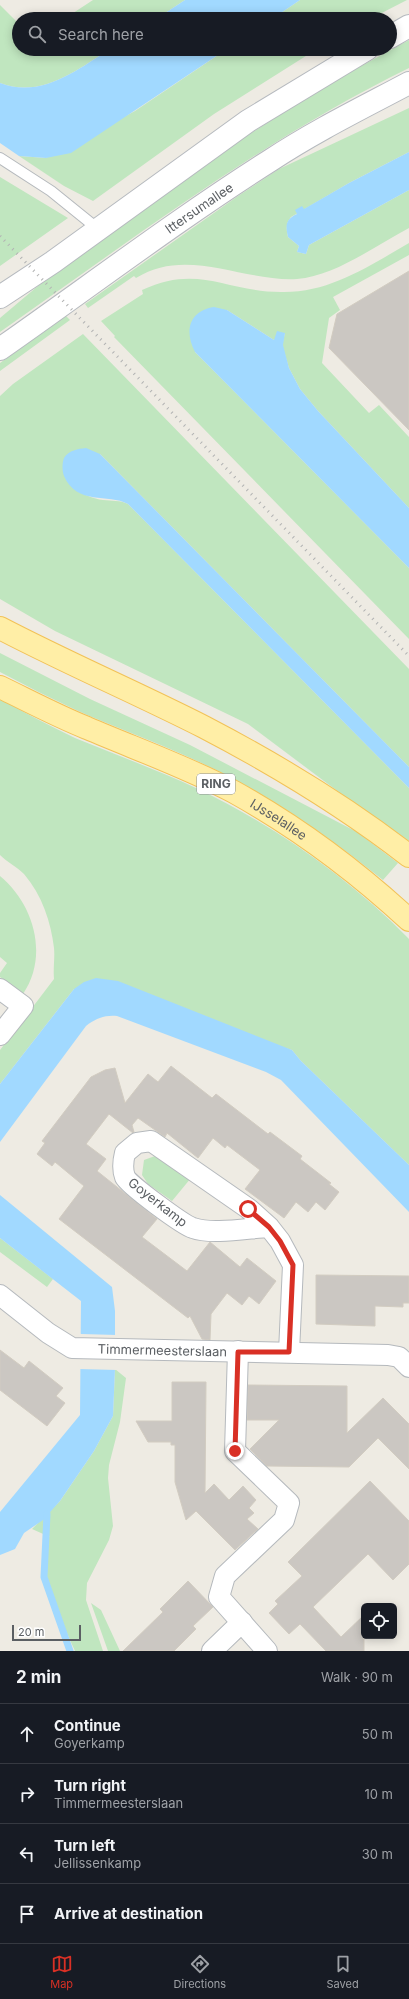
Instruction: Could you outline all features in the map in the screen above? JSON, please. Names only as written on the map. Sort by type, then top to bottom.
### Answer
[{"type":"main road","points":[[397,33],[409,26]]},
{"type":"main road","points":[[0,297],[98,229],[248,120],[355,56]]},
{"type":"main road","name":"Ittersumallee","points":[[0,349],[206,202],[266,163],[336,122],[409,83]]},
{"type":"main road","points":[[0,628],[63,661],[160,705],[244,749],[338,806],[379,833],[409,856]]},
{"type":"main road","name":"IJsselallee","points":[[0,687],[87,729],[142,750],[233,792],[315,843],[350,870],[409,920]]},
{"type":"street","points":[[0,989],[23,1006],[0,1035]]},
{"type":"street","name":"Goyerkamp","points":[[269,1227],[222,1231],[193,1229],[178,1221],[126,1178],[123,1165],[125,1153],[137,1143],[152,1141],[248,1209],[269,1227],[280,1241],[293,1265],[289,1352]]},
{"type":"street","name":"Timmermeesterslaan","points":[[0,1295],[48,1333],[72,1348],[388,1355],[399,1357],[409,1367]]},
{"type":"street","points":[[238,1352],[235,1451],[289,1503],[284,1520],[225,1576],[219,1597],[267,1651]]},
{"type":"street","points":[[212,1651],[242,1622]]},
{"type":"lane","points":[[0,158],[51,191],[98,229]]},
{"type":"green space","points":[[93,0],[185,0],[167,12],[75,12]]},
{"type":"green space","points":[[300,0],[407,0],[384,12],[282,12]]},
{"type":"green space","points":[[0,5],[12,17],[12,56],[99,56],[72,73],[44,85],[15,87],[0,83]]},
{"type":"green space","points":[[409,40],[409,68],[355,96],[250,159],[199,192],[0,332],[0,318],[51,275],[240,140],[330,83],[380,56],[397,56],[397,47]]},
{"type":"green space","points":[[217,56],[306,56],[214,114],[93,201],[64,186],[19,156],[46,158],[135,111]]},
{"type":"green space","points":[[409,108],[409,152],[349,183],[291,217],[288,221],[287,228],[288,237],[299,246],[297,252],[306,254],[309,245],[409,190],[409,228],[340,266],[311,277],[277,279],[195,265],[175,265],[155,269],[136,278],[134,276],[88,308],[85,304],[238,196],[279,169]]},
{"type":"green space","points":[[0,177],[68,218],[0,266]]},
{"type":"green space","points":[[409,243],[409,255],[333,297],[340,310],[329,318],[322,363],[369,413],[379,405],[409,437],[409,508],[318,411],[300,389],[289,368],[282,345],[285,333],[274,340],[227,310],[195,352],[409,568],[409,639],[114,337],[115,336],[101,321],[143,294],[142,290],[162,282],[181,279],[197,279],[264,291],[301,291],[334,283],[364,269]]},
{"type":"green space","points":[[66,316],[70,320],[0,371],[0,363]]},
{"type":"green space","points":[[83,334],[409,669],[409,767],[100,454],[76,490],[96,499],[119,501],[128,504],[409,788],[409,841],[344,796],[248,724],[55,631],[0,599],[0,396],[13,384]]},
{"type":"green space","points":[[0,653],[90,699],[190,745],[357,832],[398,863],[383,880],[322,834],[257,792],[235,780],[178,752],[76,710],[0,672]]},
{"type":"green space","points":[[0,699],[75,738],[183,782],[255,819],[336,874],[362,895],[409,939],[409,1165],[301,1061],[292,1050],[74,989],[0,1084],[0,1050],[54,979],[54,948],[51,928],[45,909],[36,891],[24,874],[0,855]]},
{"type":"green space","points":[[0,876],[22,901],[34,931],[36,947],[35,963],[31,979],[23,994],[0,977],[0,973],[7,963],[0,957]]},
{"type":"green space","points":[[155,1156],[191,1178],[172,1201],[148,1184],[142,1175],[144,1160]]},
{"type":"green space","points":[[0,1238],[53,1279],[47,1287],[0,1252]]},
{"type":"green space","points":[[115,1369],[126,1378],[120,1422],[109,1465],[108,1478],[113,1526],[109,1540],[87,1583],[86,1600],[103,1651],[75,1651],[57,1609],[48,1582],[45,1552],[46,1536],[50,1537],[32,1529],[60,1501],[94,1451],[113,1416]]},
{"type":"green space","points":[[91,1603],[101,1610],[120,1651],[108,1651]]},
{"type":"water","points":[[185,0],[300,0],[282,12],[167,12]]},
{"type":"water","points":[[99,56],[216,56],[71,153],[46,158],[19,156],[0,143],[0,83],[15,87],[44,85],[58,80]]},
{"type":"water","points":[[409,152],[409,190],[309,245],[306,254],[297,252],[299,246],[288,237],[287,229],[287,223],[289,220],[297,214],[295,210],[302,206],[304,209],[349,183]]},
{"type":"water","points":[[214,307],[227,310],[274,340],[277,331],[285,333],[283,345],[289,368],[300,389],[318,411],[409,508],[409,568],[195,352],[190,337],[191,323],[194,317],[199,313]]},
{"type":"water","points":[[86,448],[100,454],[409,767],[409,788],[128,504],[111,499],[85,495],[70,485],[63,472],[64,458],[66,455],[77,449]]},
{"type":"water","points":[[96,978],[118,981],[292,1050],[301,1061],[409,1165],[409,1212],[281,1080],[266,1072],[117,1016],[101,1018],[86,1026],[0,1142],[0,1084],[74,989],[84,982]]},
{"type":"water","points":[[0,1195],[112,1287],[115,1311],[115,1369],[113,1416],[94,1451],[60,1501],[43,1520],[24,1533],[15,1549],[0,1555],[0,1512],[80,1415],[81,1301],[0,1238]]},
{"type":"pier","points":[[79,1333],[117,1335],[117,1370],[78,1369]]},
{"type":"building","points":[[409,271],[409,430],[329,348],[337,314]]},
{"type":"building","points":[[171,1066],[212,1098],[216,1094],[268,1134],[270,1132],[302,1156],[300,1159],[331,1183],[329,1184],[339,1192],[325,1210],[316,1202],[308,1212],[296,1202],[284,1218],[245,1189],[260,1170],[227,1145],[225,1148],[213,1138],[198,1158],[167,1133],[165,1137],[138,1118],[132,1125],[133,1133],[109,1114],[86,1144],[106,1159],[97,1171],[157,1219],[142,1237],[187,1271],[210,1242],[240,1267],[247,1258],[276,1281],[259,1304],[249,1296],[242,1305],[227,1293],[211,1314],[210,1340],[202,1339],[190,1316],[188,1318],[59,1219],[84,1186],[55,1162],[52,1166],[37,1154],[45,1143],[42,1141],[91,1077],[105,1070],[115,1068],[125,1103],[148,1074],[158,1082]]},
{"type":"building","points":[[316,1275],[409,1276],[409,1303],[403,1303],[403,1307],[375,1306],[375,1326],[316,1324]]},
{"type":"building","points":[[0,1350],[24,1368],[29,1361],[63,1388],[56,1396],[65,1403],[47,1426],[0,1390]]},
{"type":"building","points":[[172,1382],[206,1382],[205,1493],[214,1484],[229,1500],[243,1486],[256,1500],[249,1508],[254,1513],[247,1519],[258,1529],[235,1550],[196,1511],[186,1520],[175,1482],[175,1445],[171,1445],[171,1442],[148,1442],[136,1421],[172,1421]]},
{"type":"building","points":[[248,1385],[347,1386],[347,1433],[383,1398],[409,1424],[409,1469],[378,1438],[349,1467],[267,1466],[250,1449],[279,1420],[247,1420]]},
{"type":"building","points":[[370,1481],[409,1521],[409,1564],[393,1580],[368,1554],[313,1607],[341,1637],[361,1618],[361,1639],[364,1639],[364,1651],[326,1651],[300,1624],[289,1634],[269,1613],[278,1604],[275,1601],[302,1576],[288,1562]]},
{"type":"building","points":[[188,1581],[213,1607],[193,1626],[196,1629],[174,1651],[123,1651],[163,1612],[160,1609]]},
{"type":"waterway","points":[[47,1514],[44,1577],[70,1651]]},
{"type":"railway","points":[[0,236],[409,656]]},
{"type":"route","points":[[235,1451],[238,1352],[289,1352],[293,1265],[280,1241],[269,1227],[248,1209]]}]
